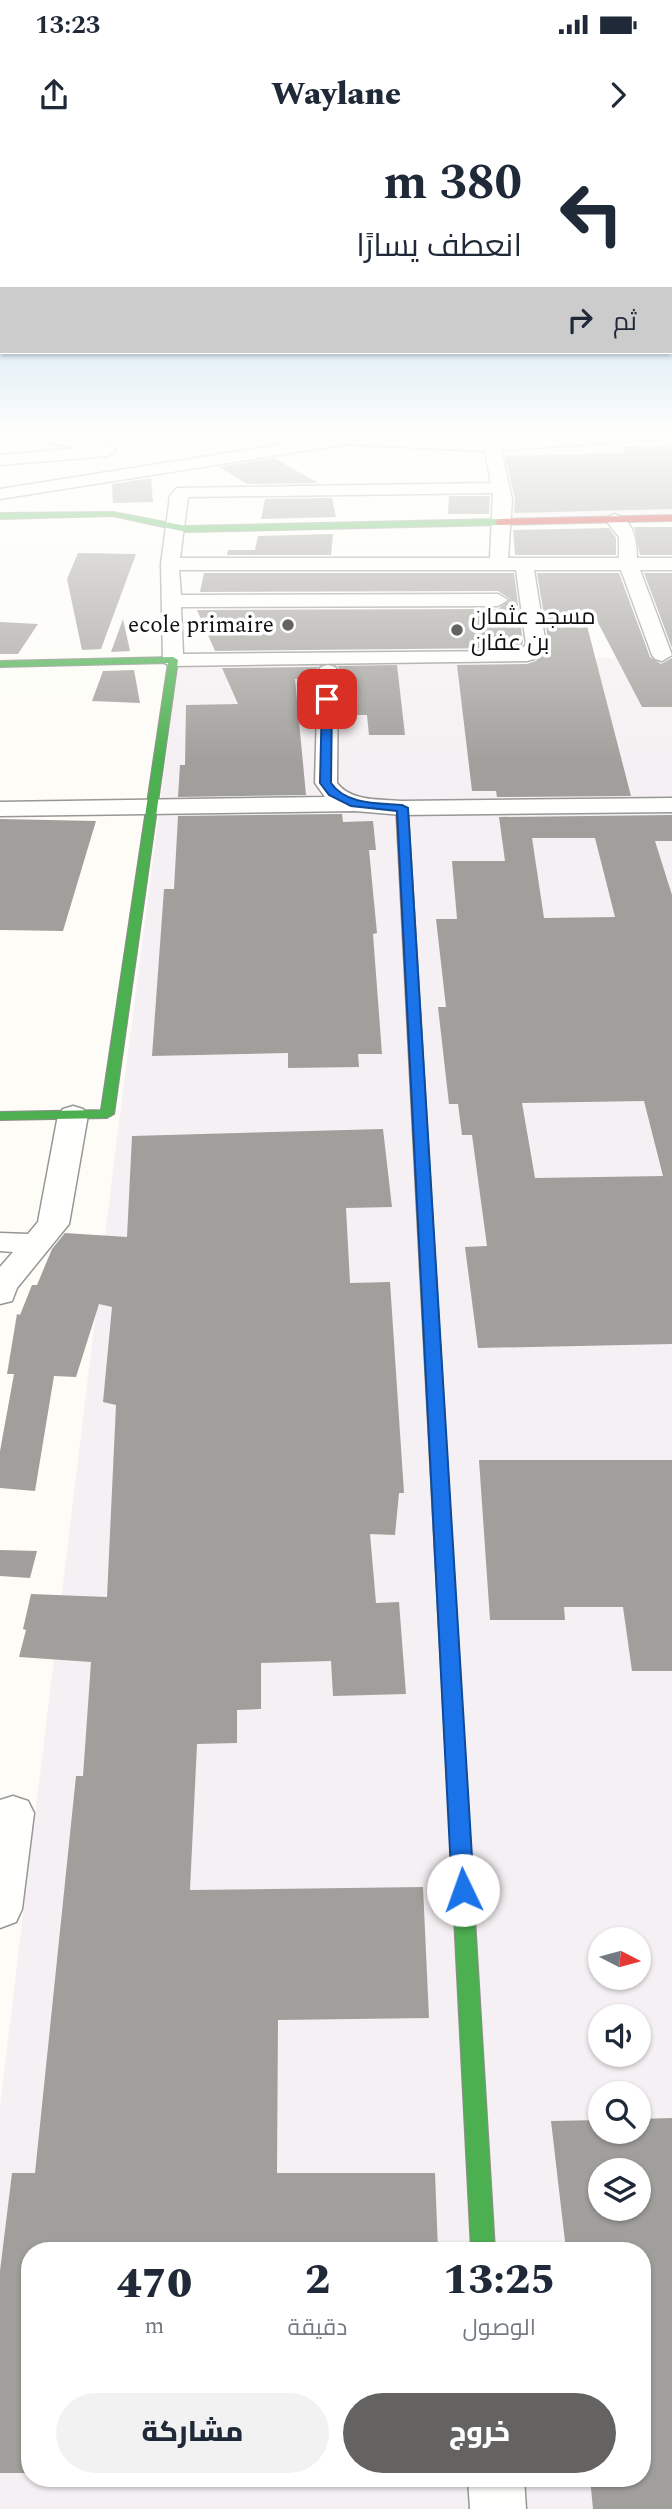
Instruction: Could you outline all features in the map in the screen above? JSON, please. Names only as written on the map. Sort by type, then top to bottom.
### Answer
[{"type":"street","points":[[0,1116],[107,1114],[173,660],[170,564],[172,545]]},
{"type":"street","points":[[499,563],[501,545]]},
{"type":"street","points":[[628,545],[628,564],[662,655]]},
{"type":"street","points":[[0,664],[520,657],[532,652],[536,645],[524,563]]},
{"type":"street","points":[[170,564],[672,564]]},
{"type":"street","points":[[171,601],[499,600]]},
{"type":"street","points":[[328,671],[326,783],[333,793],[355,804]]},
{"type":"street","points":[[0,809],[355,804],[402,808],[672,805]]},
{"type":"street","points":[[402,808],[483,2242]]},
{"type":"street","points":[[0,1294],[1,1287],[53,1224],[74,1115]]},
{"type":"street","points":[[0,1242],[37,1244]]},
{"type":"street","points":[[0,1909],[13,1813]]},
{"type":"street","points":[[497,2487],[498,2509]]},
{"type":"shaded area","points":[[179,657],[672,658],[672,2509],[0,2509],[0,2106],[116,1146]]},
{"type":"building","points":[[256,545],[332,545],[331,555],[227,555],[228,550],[255,550]]},
{"type":"building","points":[[514,545],[616,545],[616,555],[515,555]]},
{"type":"building","points":[[638,545],[672,545],[672,555],[640,555]]},
{"type":"building","points":[[78,553],[136,554],[101,649],[82,650],[67,579]]},
{"type":"building","points":[[204,573],[514,573],[523,643],[520,648],[215,651],[197,610],[498,609],[510,599],[498,591],[200,592]]},
{"type":"building","points":[[537,573],[619,573],[650,657],[661,664],[672,658],[672,707],[642,707],[594,615],[585,618],[631,796],[497,797],[496,791],[472,791],[457,665],[527,664],[536,661],[549,645]]},
{"type":"building","points":[[644,573],[672,573],[672,648]]},
{"type":"building","points":[[123,619],[130,651],[111,652]]},
{"type":"building","points":[[0,622],[38,624],[18,654],[0,654]]},
{"type":"building","points":[[397,665],[405,735],[369,735],[367,715],[348,715],[346,680],[341,680],[338,666]]},
{"type":"building","points":[[318,667],[315,679],[295,679],[306,795],[178,797],[180,765],[185,765],[186,705],[238,704],[222,668]]},
{"type":"building","points":[[134,670],[140,703],[92,701],[103,671]]},
{"type":"building","points":[[342,814],[343,822],[373,821],[376,850],[369,850],[377,933],[373,934],[382,1054],[358,1054],[359,1067],[288,1068],[288,1053],[152,1056],[164,889],[174,889],[178,816]]},
{"type":"building","points":[[672,815],[672,841],[655,841],[672,895],[672,1344],[478,1348],[465,1247],[487,1246],[472,1135],[462,1135],[458,1104],[449,1104],[438,1007],[446,1007],[436,919],[457,919],[452,861],[505,861],[499,817]],"holes":[[[532,838],[595,838],[615,917],[544,918]],[[644,1101],[663,1176],[535,1178],[522,1103]]]},
{"type":"building","points":[[0,819],[96,821],[63,931],[0,930]]},
{"type":"building","points":[[383,1129],[392,1207],[346,1208],[350,1283],[390,1282],[404,1493],[399,1493],[395,1535],[370,1534],[376,1603],[399,1602],[406,1694],[333,1696],[331,1661],[261,1663],[261,1709],[237,1710],[237,1743],[197,1744],[190,1890],[423,1887],[429,2018],[278,2020],[277,2173],[435,2173],[438,2242],[21,2242],[21,2473],[0,2473],[0,2271],[12,2173],[35,2173],[76,1776],[83,1776],[91,1662],[19,1657],[31,1594],[107,1597],[116,1405],[103,1402],[112,1307],[99,1304],[76,1377],[54,1376],[35,1491],[0,1488],[0,1451],[14,1374],[7,1374],[17,1314],[20,1315],[32,1285],[37,1285],[52,1249],[65,1233],[127,1237],[132,1136]]},
{"type":"building","points":[[479,1460],[672,1460],[672,1671],[632,1671],[623,1607],[564,1607],[565,1620],[490,1620]]},
{"type":"building","points":[[0,1550],[37,1551],[30,1578],[0,1576]]},
{"type":"building","points":[[672,2118],[672,2509],[593,2509],[591,2487],[651,2487],[651,2242],[565,2242],[551,2121],[588,2120],[588,2144],[651,2144],[651,2119]]},
{"type":"traffic: fast","points":[[0,664],[173,660],[107,1114],[0,1116]]},
{"type":"traffic: fast","points":[[459,1819],[483,2242]]},
{"type":"traffic: slow","points":[[428,1274],[443,1539]]},
{"type":"traffic: jam","points":[[402,808],[428,1274]]},
{"type":"traffic: jam","points":[[443,1539],[459,1819]]},
{"type":"place","name":"ecole primaire","points":[[288,625]]},
{"type":"place","name":"مسجد عثمان بن عفان","points":[[457,630]]},
{"type":"route","points":[[327,699],[326,783],[333,793],[355,804],[402,808],[463,1890]]}]
